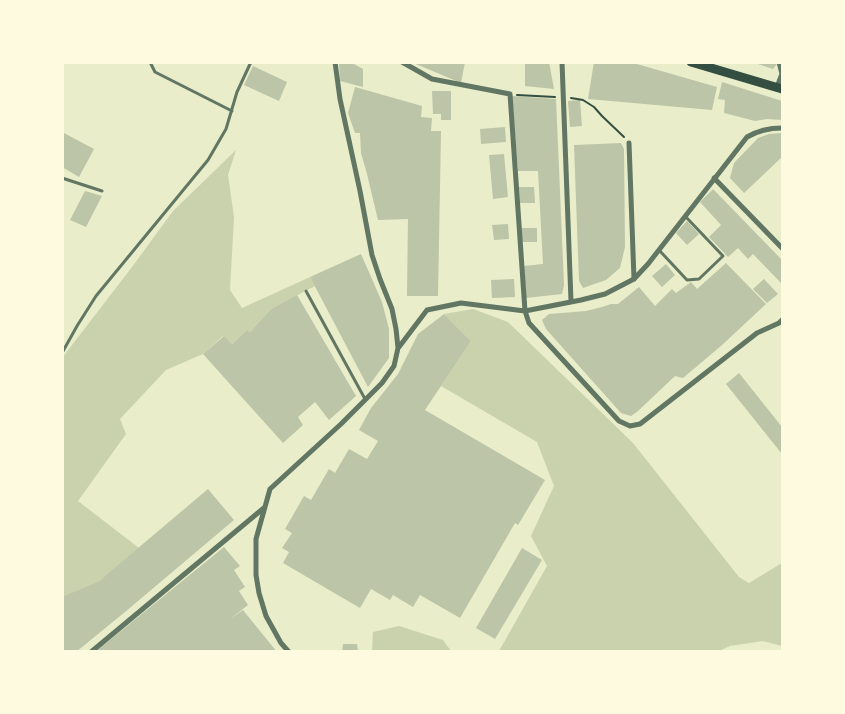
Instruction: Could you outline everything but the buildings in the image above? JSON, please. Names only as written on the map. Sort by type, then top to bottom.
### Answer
[{"type":"main road","points":[[691,62],[780,88]]},
{"type":"street","points":[[290,652],[281,643],[266,616],[256,575],[256,539],[270,489],[341,424],[382,383],[394,366],[398,348],[392,309],[372,255],[340,99],[335,62]]},
{"type":"street","points":[[402,62],[432,79],[510,94],[525,311],[529,323],[619,421],[630,426],[640,424],[757,333],[782,320]]},
{"type":"street","points":[[562,62],[571,301]]},
{"type":"street","points":[[779,62],[782,74],[780,88]]},
{"type":"street","points":[[398,348],[427,310],[461,303],[525,311],[605,294],[634,278],[747,137],[756,131],[782,128]]},
{"type":"street","points":[[629,142],[634,278]]},
{"type":"street","points":[[714,178],[782,248]]},
{"type":"street","points":[[91,652],[265,507]]},
{"type":"lane","points":[[150,62],[155,72],[232,111]]},
{"type":"lane","points":[[62,353],[96,296],[208,160],[226,128],[237,92],[251,62]]},
{"type":"lane","points":[[62,178],[102,191]]},
{"type":"lane","points":[[658,250],[687,280],[699,279],[722,256],[685,216]]},
{"type":"lane","points":[[306,291],[366,399]]},
{"type":"path","points":[[510,94],[564,97]]},
{"type":"path","points":[[570,98],[583,100],[594,107],[629,142]]},
{"type":"green space","points":[[236,150],[228,175],[234,217],[230,290],[242,308],[310,277],[315,286],[271,309],[250,332],[247,330],[232,344],[223,336],[203,354],[166,370],[120,419],[126,434],[78,501],[139,548],[99,581],[63,597],[62,358],[173,211]]},
{"type":"green space","points":[[473,309],[508,322],[633,443],[739,577],[749,583],[782,563],[782,646],[763,641],[730,646],[717,652],[499,651],[547,566],[531,536],[554,486],[537,442],[441,386],[471,341],[444,314]]},
{"type":"green space","points":[[399,626],[443,640],[451,651],[372,651],[373,632]]}]
